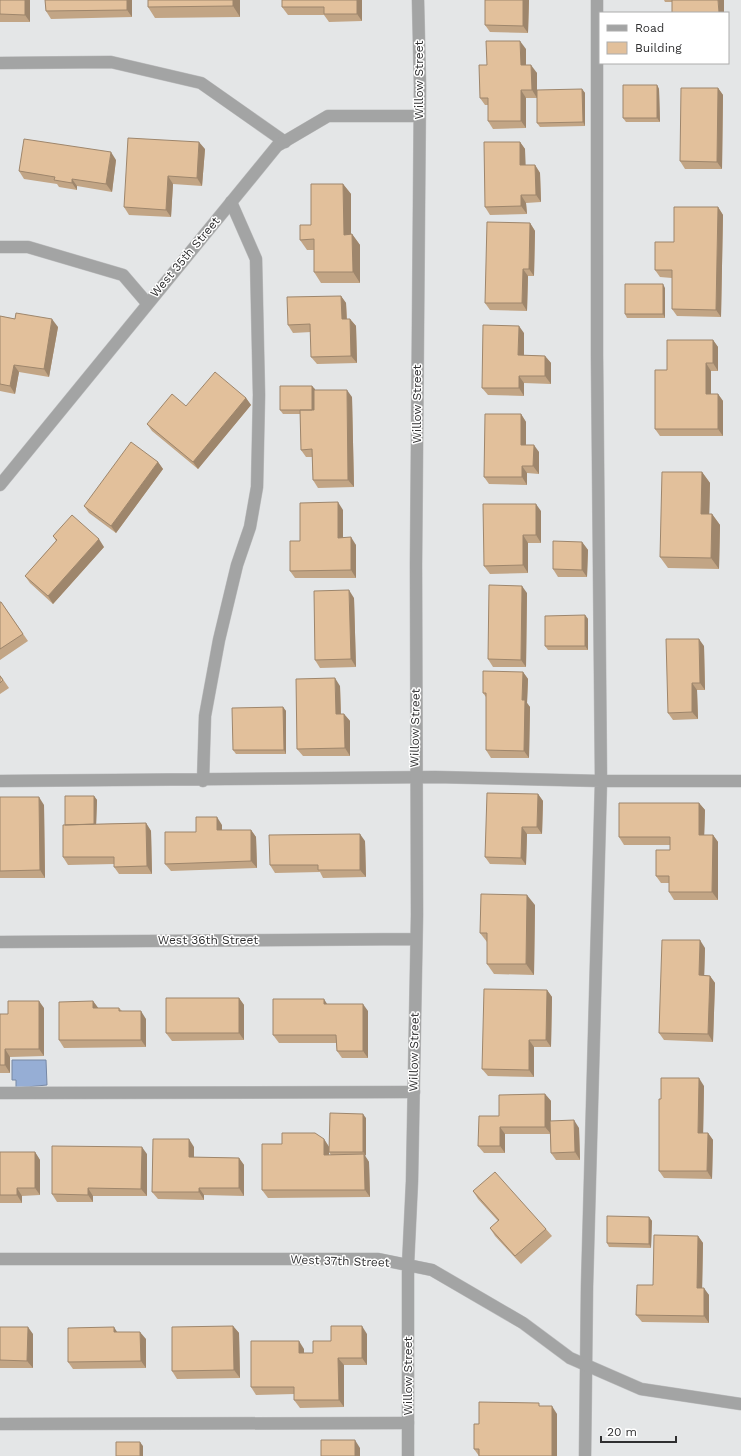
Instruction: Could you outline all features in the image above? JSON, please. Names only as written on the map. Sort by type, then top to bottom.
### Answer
[{"type":"street","name":"Willow Street","points":[[408,1456],[408,1265],[412,1188],[416,939],[415,778],[419,116],[418,0]]},
{"type":"street","points":[[585,1456],[600,781],[597,363],[597,0]]},
{"type":"street","points":[[0,63],[111,62],[201,83],[285,142]]},
{"type":"street","name":"West 35th Street","points":[[0,485],[147,303],[277,146],[328,116],[419,116]]},
{"type":"street","points":[[203,780],[205,716],[219,640],[237,565],[250,527],[257,487],[259,395],[256,259],[231,202]]},
{"type":"street","points":[[0,247],[28,247],[123,275],[147,303]]},
{"type":"street","points":[[0,781],[435,777],[600,781],[741,782]]},
{"type":"street","name":"West 36th Street","points":[[0,942],[416,939]]},
{"type":"street","points":[[0,1093],[414,1092]]},
{"type":"street","name":"West 37th Street","points":[[0,1259],[378,1259],[432,1270],[523,1323],[570,1358],[641,1389],[741,1404]]},
{"type":"street","points":[[0,1424],[408,1423]]},
{"type":"water","points":[[12,1060],[46,1060],[47,1085],[16,1088],[16,1080],[12,1080]]},
{"type":"building","points":[[0,0],[25,0],[25,15],[0,14]]},
{"type":"building","points":[[45,0],[127,0],[127,10],[46,11]]},
{"type":"building","points":[[148,0],[233,0],[233,6],[148,7]]},
{"type":"building","points":[[282,0],[357,0],[357,14],[324,14],[324,7],[282,7]]},
{"type":"building","points":[[485,0],[523,0],[523,26],[485,25]]},
{"type":"building","points":[[672,0],[718,0],[719,12],[672,12]]},
{"type":"building","points":[[486,41],[520,41],[521,65],[531,65],[532,90],[521,90],[521,121],[488,121],[488,98],[480,98],[479,65],[487,65]]},
{"type":"building","points":[[623,85],[657,85],[657,118],[623,118]]},
{"type":"building","points":[[681,88],[718,88],[717,162],[680,161]]},
{"type":"building","points":[[582,89],[583,122],[537,123],[537,90]]},
{"type":"building","points":[[128,138],[199,142],[197,178],[168,176],[166,210],[124,207]]},
{"type":"building","points":[[24,139],[111,152],[106,184],[72,179],[72,183],[54,180],[55,177],[19,171]]},
{"type":"building","points":[[484,142],[520,142],[520,165],[535,165],[536,195],[521,195],[521,206],[485,207]]},
{"type":"building","points":[[311,184],[343,184],[344,235],[352,234],[353,272],[314,272],[314,239],[300,240],[300,225],[311,225]]},
{"type":"building","points":[[674,207],[718,207],[716,310],[672,309],[672,270],[655,270],[655,242],[674,242]]},
{"type":"building","points":[[487,222],[530,223],[529,269],[523,269],[522,303],[485,303]]},
{"type":"building","points":[[625,284],[663,284],[663,314],[625,314]]},
{"type":"building","points":[[341,296],[342,319],[350,319],[351,356],[311,357],[310,324],[288,325],[287,297]]},
{"type":"building","points":[[16,313],[52,319],[44,369],[14,365],[10,386],[0,384],[0,316],[15,319]]},
{"type":"building","points":[[483,325],[519,326],[518,355],[545,356],[545,376],[519,376],[519,388],[482,388]]},
{"type":"building","points":[[667,340],[713,340],[713,363],[706,363],[706,394],[718,394],[718,429],[655,429],[655,370],[667,370]]},
{"type":"building","points":[[215,372],[246,398],[193,462],[147,424],[172,394],[186,406]]},
{"type":"building","points":[[280,386],[312,386],[312,410],[280,410]]},
{"type":"building","points":[[314,390],[347,390],[348,480],[313,480],[312,449],[301,450],[300,410],[314,410]]},
{"type":"building","points":[[485,414],[521,414],[521,445],[534,445],[533,466],[522,466],[522,477],[484,477]]},
{"type":"building","points":[[131,442],[158,462],[111,526],[84,506]]},
{"type":"building","points":[[662,472],[702,472],[701,514],[712,514],[711,558],[660,557]]},
{"type":"building","points":[[338,502],[338,538],[351,537],[351,570],[290,571],[290,541],[300,541],[300,503]]},
{"type":"building","points":[[483,504],[536,504],[536,535],[523,535],[523,565],[484,566]]},
{"type":"building","points":[[72,515],[99,539],[48,596],[25,576],[57,540],[53,536]]},
{"type":"building","points":[[553,541],[582,542],[582,570],[553,569]]},
{"type":"building","points":[[489,585],[522,586],[521,660],[488,659]]},
{"type":"building","points":[[349,590],[351,659],[315,660],[314,591]]},
{"type":"building","points":[[0,602],[23,634],[0,649]]},
{"type":"building","points":[[585,615],[585,646],[545,646],[545,616]]},
{"type":"building","points":[[666,639],[699,639],[700,683],[692,683],[692,712],[668,713]]},
{"type":"building","points":[[483,671],[523,672],[522,700],[525,700],[524,751],[486,750],[486,693],[483,693]]},
{"type":"building","points":[[0,676],[3,680],[0,683]]},
{"type":"building","points":[[335,678],[336,714],[344,714],[345,748],[297,749],[296,679]]},
{"type":"building","points":[[283,707],[284,750],[233,750],[232,708]]},
{"type":"building","points":[[487,793],[538,794],[537,827],[522,827],[521,858],[485,857]]},
{"type":"building","points":[[65,796],[94,796],[94,824],[65,825]]},
{"type":"building","points":[[0,797],[39,797],[40,870],[0,871]]},
{"type":"building","points":[[619,803],[699,803],[699,835],[713,835],[712,892],[669,892],[669,876],[656,876],[656,850],[670,850],[670,837],[619,837]]},
{"type":"building","points":[[196,817],[217,817],[217,830],[251,830],[251,861],[165,864],[165,832],[196,832]]},
{"type":"building","points":[[146,823],[147,866],[114,867],[114,857],[63,857],[63,825]]},
{"type":"building","points":[[360,834],[360,870],[318,870],[318,865],[270,865],[269,835]]},
{"type":"building","points":[[481,894],[527,895],[526,964],[487,964],[487,933],[480,933]]},
{"type":"building","points":[[662,940],[700,940],[699,975],[710,976],[708,1034],[659,1033]]},
{"type":"building","points":[[484,989],[547,990],[546,1040],[529,1040],[529,1070],[482,1069]]},
{"type":"building","points":[[166,998],[239,998],[239,1033],[166,1033]]},
{"type":"building","points":[[273,999],[324,999],[324,1004],[363,1004],[363,1051],[337,1051],[336,1035],[273,1035]]},
{"type":"building","points":[[8,1001],[39,1001],[39,1049],[5,1049],[5,1065],[0,1065],[0,1014],[8,1014]]},
{"type":"building","points":[[93,1001],[93,1008],[119,1008],[119,1011],[141,1011],[141,1040],[59,1040],[59,1002]]},
{"type":"building","points":[[661,1078],[699,1078],[698,1133],[708,1133],[707,1171],[659,1171],[659,1099],[661,1099]]},
{"type":"building","points":[[545,1094],[545,1127],[500,1127],[500,1146],[478,1146],[479,1116],[499,1116],[499,1095]]},
{"type":"building","points":[[330,1113],[363,1114],[363,1152],[329,1152]]},
{"type":"building","points":[[574,1120],[575,1152],[551,1153],[550,1121]]},
{"type":"building","points":[[282,1133],[315,1133],[324,1139],[324,1155],[364,1154],[365,1190],[262,1190],[262,1144],[282,1144]]},
{"type":"building","points":[[153,1139],[189,1139],[189,1157],[239,1158],[239,1188],[199,1188],[199,1192],[152,1192]]},
{"type":"building","points":[[52,1146],[142,1147],[141,1189],[88,1188],[88,1195],[52,1194]]},
{"type":"building","points":[[0,1152],[35,1152],[35,1188],[17,1188],[17,1195],[0,1195]]},
{"type":"building","points":[[495,1172],[546,1229],[515,1256],[490,1228],[499,1220],[473,1191]]},
{"type":"building","points":[[607,1216],[649,1217],[649,1244],[607,1243]]},
{"type":"building","points":[[654,1235],[698,1236],[697,1288],[704,1288],[704,1316],[636,1315],[637,1285],[653,1285]]},
{"type":"building","points":[[233,1326],[234,1370],[172,1371],[172,1327]]},
{"type":"building","points":[[331,1326],[362,1326],[362,1358],[338,1358],[339,1400],[294,1400],[294,1387],[251,1387],[251,1341],[299,1341],[299,1353],[313,1353],[313,1341],[331,1341]]},
{"type":"building","points":[[0,1327],[28,1327],[27,1361],[0,1360]]},
{"type":"building","points":[[114,1327],[114,1332],[140,1332],[141,1361],[68,1362],[68,1328]]},
{"type":"building","points":[[479,1402],[539,1403],[539,1406],[552,1406],[552,1456],[479,1456],[479,1449],[474,1449],[474,1424],[479,1424]]},
{"type":"building","points":[[321,1440],[355,1440],[355,1456],[321,1456]]},
{"type":"building","points":[[116,1442],[140,1442],[140,1456],[116,1456]]}]
